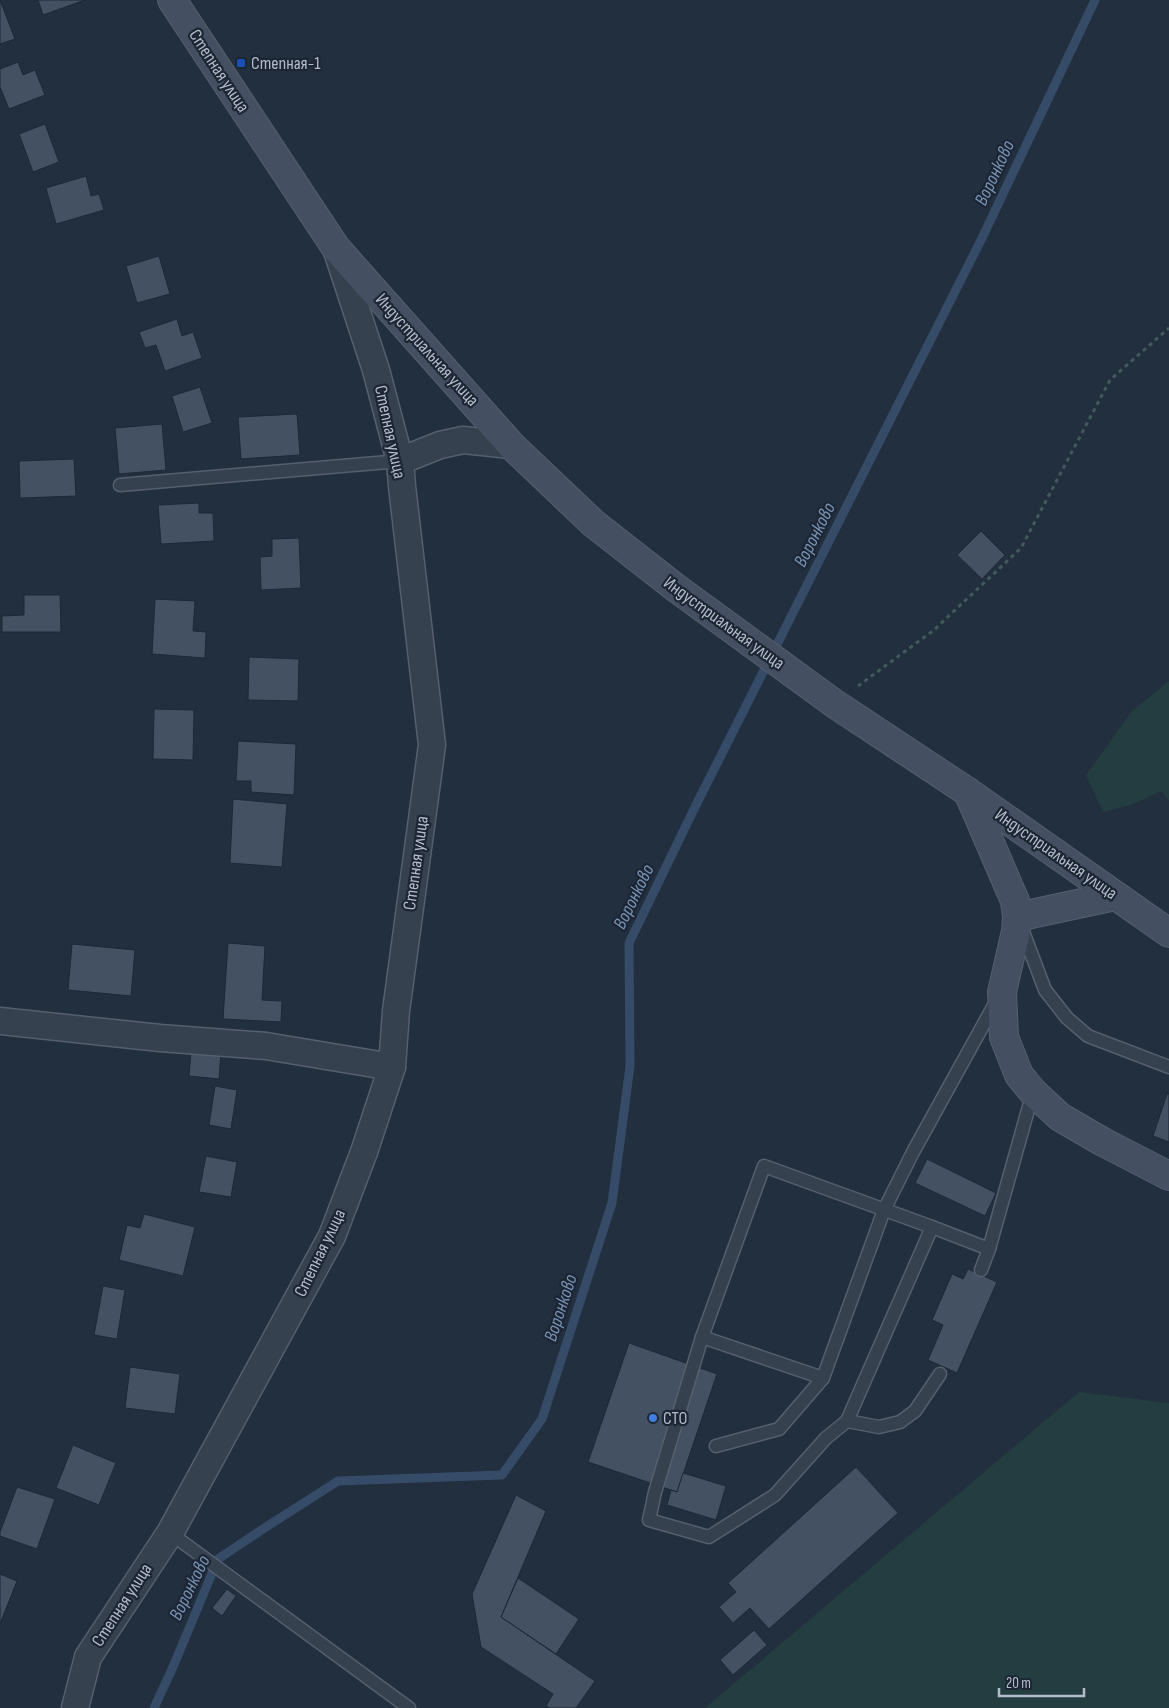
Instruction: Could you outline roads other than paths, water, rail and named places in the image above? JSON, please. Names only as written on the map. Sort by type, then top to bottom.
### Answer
[{"type":"main road","name":"Степная улица","points":[[172,0],[336,248]]},
{"type":"main road","name":"Индустриальная улица","points":[[336,248],[511,444],[592,523],[676,588],[834,704],[968,792],[1169,933]]},
{"type":"main road","points":[[968,792],[1015,901],[1016,931],[1002,992],[1004,1037],[1019,1075],[1033,1092],[1060,1117],[1103,1142],[1169,1176]]},
{"type":"main road","points":[[1017,917],[1115,896]]},
{"type":"street","name":"Степная улица","points":[[75,1708],[88,1657],[170,1533],[332,1236],[364,1152],[392,1067],[396,1011],[432,745],[400,461],[376,370],[336,248]]},
{"type":"street","points":[[400,461],[440,445],[463,440],[511,444]]},
{"type":"street","points":[[0,1021],[160,1038],[266,1046],[392,1067]]},
{"type":"lane","points":[[120,485],[400,461]]},
{"type":"lane","points":[[1017,917],[1045,990],[1066,1018],[1088,1036],[1169,1067]]},
{"type":"lane","points":[[716,1446],[780,1429],[823,1378],[884,1210],[913,1152],[1002,992]]},
{"type":"lane","points":[[982,1270],[1033,1092]]},
{"type":"lane","points":[[932,1227],[847,1421],[826,1438],[775,1495],[709,1537],[649,1520],[655,1492],[702,1338],[764,1166],[884,1210],[932,1227],[989,1248]]},
{"type":"lane","points":[[702,1338],[823,1378]]},
{"type":"lane","points":[[847,1421],[879,1427],[900,1422],[915,1411],[940,1374]]},
{"type":"lane","points":[[170,1533],[410,1708]]},
{"type":"waterway","name":"Воронково","points":[[154,1708],[218,1559],[338,1481],[502,1475],[542,1419],[612,1203],[630,1066],[629,943],[697,803],[982,238],[1095,0]]},
{"type":"place","name":"Степная-1","points":[[241,63]]},
{"type":"place","name":"СТО","points":[[653,1418]]}]
